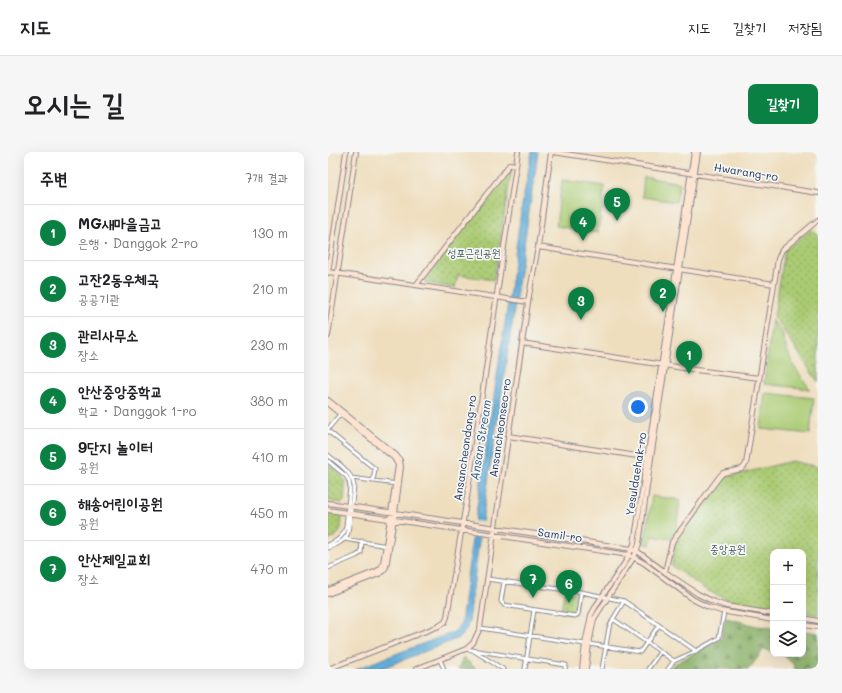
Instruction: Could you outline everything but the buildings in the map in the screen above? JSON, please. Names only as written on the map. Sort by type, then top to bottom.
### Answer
[{"type":"street","points":[[346,152],[328,272],[528,302]]},
{"type":"street","points":[[328,336],[356,152]]},
{"type":"street","name":"Ansancheondong-ro","points":[[328,669],[439,626],[445,622],[448,617],[465,524],[496,297],[518,152]]},
{"type":"street","name":"Hwarang-ro","points":[[552,152],[818,193]]},
{"type":"street","name":"Ansancheonseo-ro","points":[[416,669],[466,648],[473,643],[478,636],[552,152]]},
{"type":"street","name":"Yesuldaehak-ro","points":[[693,173],[694,152]]},
{"type":"street","name":"Yesuldaehak-ro","points":[[582,669],[591,615],[629,555],[634,544],[664,365],[693,173],[698,152]]},
{"type":"street","points":[[416,285],[510,164],[516,165]]},
{"type":"street","points":[[665,572],[672,542],[720,476],[723,473],[742,468],[746,464],[778,259],[782,250],[818,220]]},
{"type":"street","points":[[538,247],[774,284]]},
{"type":"street","points":[[522,343],[759,378]]},
{"type":"street","points":[[328,400],[394,458],[398,464],[397,484],[386,567],[379,574],[328,594]]},
{"type":"street","points":[[328,404],[341,413]]},
{"type":"street","points":[[341,413],[328,430],[375,469],[373,481]]},
{"type":"street","points":[[508,436],[649,458]]},
{"type":"street","points":[[328,455],[350,474],[354,486],[344,533],[340,538],[328,545]]},
{"type":"street","name":"Yesuldaehak-ro","points":[[586,669],[587,644],[594,619],[637,551],[649,458]]},
{"type":"street","points":[[328,460],[346,476],[349,481],[350,507]]},
{"type":"street","points":[[347,478],[397,484]]},
{"type":"street","name":"Samil-ro","points":[[328,503],[632,549],[698,594],[712,601],[726,606],[770,613]]},
{"type":"street","name":"Samil-ro","points":[[328,510],[629,555],[663,576],[694,600],[708,607],[724,612],[770,620]]},
{"type":"street","points":[[328,548],[339,544],[345,539],[348,533],[349,512]]},
{"type":"street","points":[[340,538],[388,546]]},
{"type":"street","points":[[328,568],[360,553],[362,542]]},
{"type":"street","points":[[328,590],[377,571],[381,568],[388,546]]},
{"type":"street","points":[[487,579],[581,592],[624,601],[696,651]]},
{"type":"street","points":[[504,582],[501,601],[504,605],[575,616],[578,614],[581,592]]},
{"type":"street","points":[[607,669],[602,669],[609,628],[612,619],[624,601]]},
{"type":"street","points":[[525,669],[534,610]]},
{"type":"street","points":[[668,669],[674,661],[719,638],[724,612]]},
{"type":"street","points":[[612,619],[674,661]]},
{"type":"street","points":[[806,619],[818,621]]},
{"type":"street","points":[[480,628],[640,652],[659,625]]},
{"type":"street","points":[[806,625],[818,627]]},
{"type":"street","points":[[466,648],[566,665],[565,669]]},
{"type":"street","points":[[472,650],[503,669]]},
{"type":"street","points":[[648,669],[660,652]]},
{"type":"street","points":[[440,660],[444,669]]},
{"type":"green space","name":"성포근린공원","points":[[506,172],[511,172],[494,280],[458,275],[455,288],[427,283],[424,281]]},
{"type":"green space","points":[[644,177],[680,183],[676,202],[642,197]]},
{"type":"green space","points":[[562,180],[605,186],[598,233],[556,226]]},
{"type":"green space","points":[[812,229],[818,235],[818,382],[774,316],[785,250]]},
{"type":"green space","points":[[772,320],[783,334],[783,339],[793,365],[810,389],[764,384]]},
{"type":"green space","points":[[765,393],[814,398],[810,434],[761,429]]},
{"type":"green space","name":"중앙공원","points":[[792,461],[818,467],[818,615],[806,613],[806,549],[770,549],[770,608],[733,602],[706,590],[672,566],[675,544],[723,478]]},
{"type":"green space","points":[[328,464],[342,476],[344,480],[345,493],[344,501],[342,503],[328,501]]},
{"type":"green space","points":[[652,496],[680,500],[676,530],[670,539],[652,536],[650,545],[644,544]]},
{"type":"green space","points":[[328,513],[342,516],[340,531],[336,536],[328,541]]},
{"type":"green space","points":[[564,592],[578,594],[575,614],[561,612]]},
{"type":"green space","points":[[726,618],[770,628],[770,651],[764,649],[749,669],[670,669],[673,665],[721,639]]},
{"type":"green space","points":[[806,631],[818,633],[818,669],[795,669],[793,664],[785,657],[806,657]]},
{"type":"green space","points":[[463,657],[476,669],[458,669]]},
{"type":"water","points":[[532,152],[538,152],[478,548],[469,621],[466,630],[459,638],[380,669],[356,669],[454,632],[461,624],[472,540],[522,205]]},
{"type":"pier","points":[[473,521],[484,522],[482,538],[471,536]]},
{"type":"place","name":"9단지 놀이터","points":[[617,221]]},
{"type":"place","name":"안산중앙중학교","points":[[583,241]]},
{"type":"place","name":"고잔2동우체국","points":[[663,312]]},
{"type":"place","name":"관리사무소","points":[[581,320]]},
{"type":"place","name":"MG새마을금고","points":[[689,374]]},
{"type":"place","name":"안산제일교회","points":[[533,598]]},
{"type":"place","name":"해송어린이공원","points":[[569,603]]},
{"type":"water label","name":"Ansan Stream","points":[[481,440]]}]
